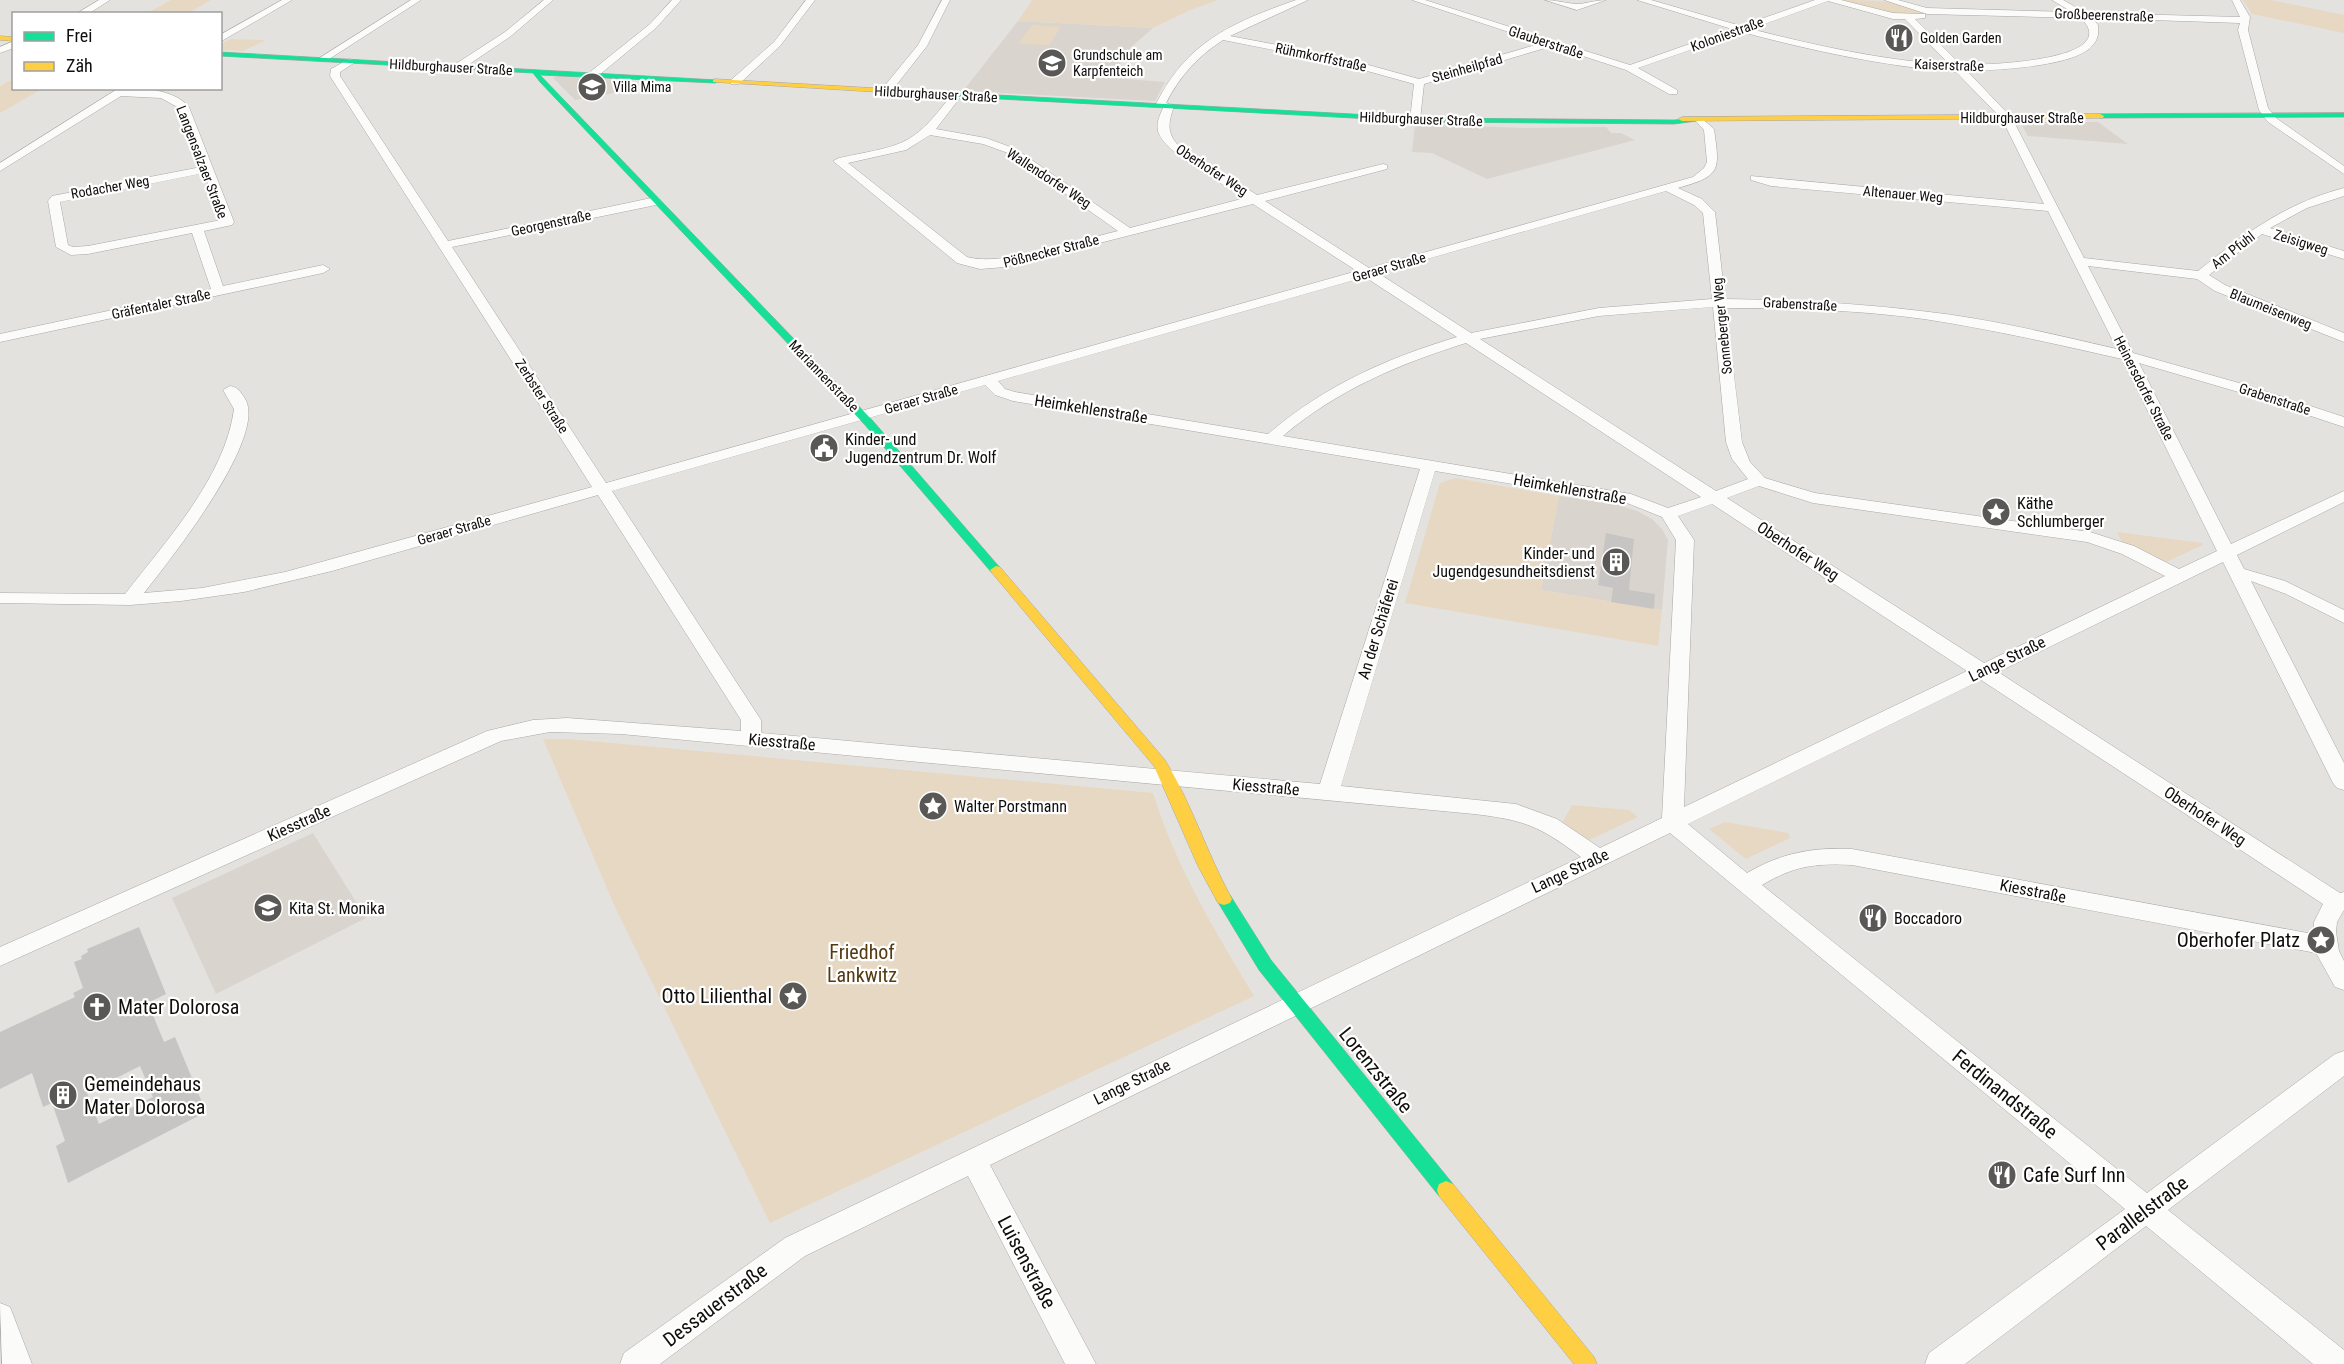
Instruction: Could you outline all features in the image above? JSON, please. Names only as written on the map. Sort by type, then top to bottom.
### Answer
[{"type":"main road","name":"Hildburghauser Straße","points":[[222,54],[1468,122],[2344,115]]},
{"type":"main road","name":"Mariannenstraße","points":[[540,72],[536,74],[540,79],[862,416],[1097,687],[1170,778]]},
{"type":"main road","name":"Lorenzstraße","points":[[1170,778],[1200,853],[1221,894],[1265,965],[1587,1364]]},
{"type":"street","points":[[84,12],[106,0]]},
{"type":"street","points":[[222,38],[288,0]]},
{"type":"street","points":[[322,59],[417,0]]},
{"type":"street","points":[[458,67],[508,34],[549,0]]},
{"type":"street","points":[[594,74],[653,26],[677,0]]},
{"type":"street","points":[[735,82],[777,44],[811,0]]},
{"type":"street","points":[[886,91],[922,46],[946,0]]},
{"type":"street","points":[[1165,106],[1181,70],[1222,37],[1248,22],[1304,0]]},
{"type":"street","name":"Glauberstraße","points":[[1416,0],[1630,68],[1673,92]]},
{"type":"street","points":[[1549,0],[1577,7],[1602,0]]},
{"type":"street","name":"Kaiserstraße","points":[[1641,0],[1848,56],[1906,64],[1957,67],[2032,64],[2074,54],[2089,45],[2093,38],[2093,25],[2082,14]]},
{"type":"street","name":"Koloniestraße","points":[[1630,68],[1824,0]]},
{"type":"street","points":[[1831,0],[1909,18],[1924,16],[1927,11],[1888,0]]},
{"type":"street","points":[[2056,0],[2082,14]]},
{"type":"street","points":[[2236,0],[2245,20],[2243,30],[2262,104],[2269,116],[2344,171]]},
{"type":"street","name":"Großbeerenstraße","points":[[1927,11],[2245,20]]},
{"type":"street","name":"Heinersdorfer Straße","points":[[1909,18],[2007,118],[2344,783]]},
{"type":"street","name":"Rühmkorffstraße","points":[[1222,37],[1346,61],[1419,82]]},
{"type":"street","name":"Steinheilpfad","points":[[1414,120],[1419,82],[1552,44]]},
{"type":"street","name":"Zerbster Straße","points":[[352,61],[335,71],[335,76],[751,720],[752,729],[749,739]]},
{"type":"street","points":[[0,168],[124,91]]},
{"type":"street","name":"Langensalzaer Straße","points":[[124,91],[156,95],[181,103],[228,222],[197,228],[218,291]]},
{"type":"street","points":[[928,131],[957,95]]},
{"type":"street","name":"Oberhofer Weg","points":[[1165,106],[1162,127],[1168,141],[2340,902]]},
{"type":"street","name":"Geraer Straße","points":[[0,598],[130,600],[198,594],[275,580],[862,416],[1697,179],[1709,170],[1713,162],[1709,129],[1700,120]]},
{"type":"street","name":"Pößnecker Straße","points":[[928,131],[904,146],[839,160],[954,255],[967,262],[996,264],[1259,200]]},
{"type":"street","name":"Wallendorfer Weg","points":[[928,131],[986,141],[1012,151],[1128,232]]},
{"type":"street","name":"Oberhofer Weg","points":[[1259,200],[1383,167]]},
{"type":"street","name":"Rodacher Weg","points":[[197,228],[88,250],[71,251],[62,247],[54,201],[60,197],[207,170]]},
{"type":"street","name":"Altenauer Weg","points":[[1755,178],[1771,182],[2052,208]]},
{"type":"street","name":"Sonneberger Weg","points":[[1668,188],[1698,202],[1709,212],[1734,442],[1738,456],[1747,470],[1759,481]]},
{"type":"street","name":"Am Pfuhl","points":[[2079,261],[2201,275],[2259,229],[2282,214],[2308,202],[2344,192]]},
{"type":"street","name":"Georgenstraße","points":[[445,245],[656,201]]},
{"type":"street","name":"Zeisigweg","points":[[2259,229],[2344,255]]},
{"type":"street","name":"Gräfentaler Straße","points":[[0,338],[323,269]]},
{"type":"street","name":"Blaumeisenweg","points":[[2201,275],[2220,288],[2344,338]]},
{"type":"street","name":"Grabenstraße","points":[[1271,439],[1314,405],[1354,383],[1405,359],[1469,338],[1576,314],[1624,308],[1720,302],[1783,302],[1868,307],[1973,322],[2127,354],[2244,388],[2344,422]]},
{"type":"street","name":"Heimkehlenstraße","points":[[988,380],[1000,392],[1013,396],[1631,499],[1668,514]]},
{"type":"street","points":[[130,600],[209,491],[228,456],[242,411],[240,401],[230,390]]},
{"type":"street","name":"An der Schäferei","points":[[1329,793],[1429,465]]},
{"type":"street","points":[[1673,822],[1685,540],[1668,514],[1759,481],[1813,498],[2090,537],[2128,550],[2178,576]]},
{"type":"street","name":"Lange Straße","points":[[795,1247],[1296,1002],[1673,822],[2344,496]]},
{"type":"street","points":[[2237,573],[2257,575],[2283,585],[2344,617]]},
{"type":"street","name":"Kiesstraße","points":[[0,957],[494,736],[536,725],[573,723],[1473,806],[1517,812],[1553,827],[1598,858]]},
{"type":"street","name":"Ferdinandstraße","points":[[1673,822],[1689,838],[2337,1364]]},
{"type":"street","name":"Kiesstraße","points":[[1746,884],[1789,861],[1805,856],[1852,857],[2325,945]]},
{"type":"street","points":[[2340,902],[2324,921],[2325,945],[2335,968],[2344,980]]},
{"type":"street","name":"Parallelstraße","points":[[1941,1364],[2344,1062]]},
{"type":"street","name":"Luisenstraße","points":[[974,1160],[1081,1364]]},
{"type":"street","name":"Dessauerstraße","points":[[635,1364],[795,1247]]},
{"type":"street","points":[[0,1317],[17,1364]]},
{"type":"shaded area","name":"Grundschule am Karpfenteich","points":[[1018,21],[1153,28],[1130,48],[1111,78],[1165,82],[1155,101],[963,91]]},
{"type":"shaded area","name":"Villa Mima","points":[[558,76],[631,81],[614,93],[575,100],[553,78]]},
{"type":"shaded area","points":[[2020,122],[2098,122],[2128,144],[2028,136]]},
{"type":"shaded area","points":[[1415,124],[1523,128],[1606,127],[1611,133],[1621,133],[1635,140],[1487,179],[1432,153],[1412,152]]},
{"type":"shaded area","name":"Kinder- und Jugendgesundheitsdienst","points":[[1559,496],[1618,505],[1637,511],[1652,519],[1662,529],[1668,540],[1662,610],[1541,590]]},
{"type":"shaded area","name":"Kita St. Monika","points":[[313,833],[366,918],[216,994],[172,898]]},
{"type":"green space","points":[[171,0],[211,0],[190,12],[149,12]]},
{"type":"green space","points":[[1032,0],[1218,0],[1190,10],[1153,28],[1018,21]]},
{"type":"green space","points":[[1841,0],[1895,3],[1922,13],[1904,16]]},
{"type":"green space","points":[[2243,0],[2271,0],[2344,15],[2344,33],[2252,14]]},
{"type":"green space","points":[[1032,25],[1061,27],[1049,45],[1018,44]]},
{"type":"green space","points":[[231,39],[266,40],[243,51],[222,50],[222,44]]},
{"type":"green space","points":[[12,80],[12,90],[40,90],[0,113],[0,86]]},
{"type":"green space","points":[[1455,478],[1559,496],[1541,590],[1662,610],[1658,646],[1405,603],[1440,483]]},
{"type":"green space","points":[[2117,532],[2202,543],[2203,545],[2164,563],[2122,542]]},
{"type":"green space","name":"Friedhof Lankwitz","points":[[543,739],[568,739],[1153,793],[1185,873],[1254,996],[770,1223],[615,907]]},
{"type":"green space","points":[[1572,805],[1629,810],[1638,817],[1587,841],[1562,823]]},
{"type":"green space","points":[[1725,822],[1788,833],[1790,838],[1746,859],[1709,829]]},
{"type":"building","name":"Kinder- und Jugendgesundheitsdienst","points":[[1606,533],[1634,539],[1629,590],[1655,594],[1654,609],[1611,602],[1613,588],[1598,585]]},
{"type":"building","points":[[139,927],[166,994],[148,1003],[164,1042],[175,1037],[206,1112],[68,1183],[56,1146],[65,1141],[52,1103],[43,1107],[32,1073],[0,1089],[0,1032],[75,997],[73,993],[83,988],[74,962],[82,959],[81,956],[88,952],[87,949]],"holes":[[[140,1066],[153,1097],[99,1124],[87,1093]]]},
{"type":"traffic: fast","points":[[222,54],[715,81]]},
{"type":"traffic: fast","points":[[540,72],[536,74],[542,81],[869,423],[996,570]]},
{"type":"traffic: fast","points":[[944,94],[1427,120],[1674,122],[1700,120]]},
{"type":"traffic: fast","points":[[2100,116],[2344,115]]},
{"type":"traffic: fast","points":[[1224,899],[1265,965],[1446,1190]]},
{"type":"traffic: slow","points":[[0,38],[12,39]]},
{"type":"traffic: slow","points":[[715,81],[944,94]]},
{"type":"traffic: slow","points":[[1682,119],[2100,116]]},
{"type":"traffic: slow","points":[[996,570],[1160,763],[1177,796],[1206,866],[1224,899]]},
{"type":"traffic: slow","points":[[1446,1190],[1587,1364]]},
{"type":"place","name":"Golden Garden","points":[[1899,38]]},
{"type":"place","name":"Grundschule am Karpfenteich","points":[[1052,63]]},
{"type":"place","name":"Villa Mima","points":[[592,87]]},
{"type":"place","name":"Kinder- und Jugendzentrum Dr. Wolf","points":[[824,448]]},
{"type":"place","name":"Käthe Schlumberger","points":[[1996,512]]},
{"type":"place","name":"Kinder- und Jugendgesundheitsdienst","points":[[1616,562]]},
{"type":"place","name":"Walter Porstmann","points":[[933,806]]},
{"type":"place","name":"Kita St. Monika","points":[[268,908]]},
{"type":"place","name":"Boccadoro","points":[[1873,918]]},
{"type":"place","name":"Oberhofer Platz","points":[[2321,940]]},
{"type":"place","name":"Otto Lilienthal","points":[[793,996]]},
{"type":"place","name":"Mater Dolorosa","points":[[97,1007]]},
{"type":"place","name":"Gemeindehaus Mater Dolorosa","points":[[63,1095]]},
{"type":"place","name":"Cafe Surf Inn","points":[[2002,1175]]}]
